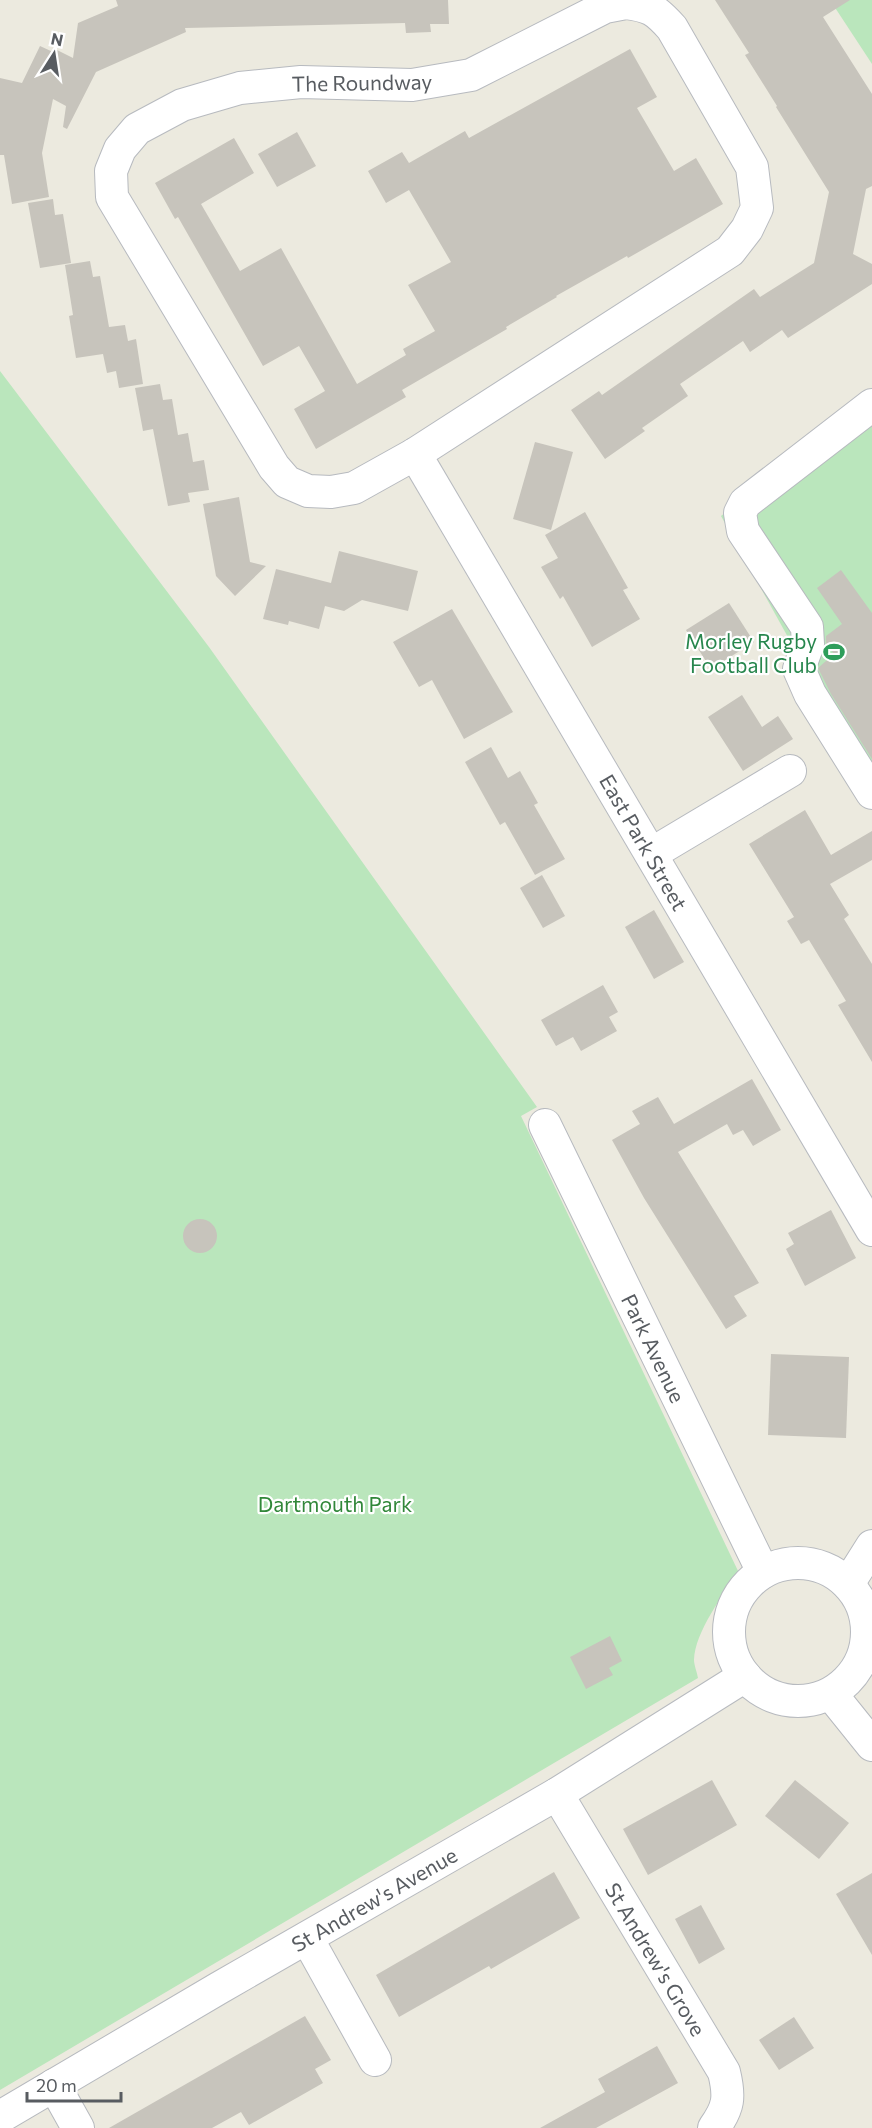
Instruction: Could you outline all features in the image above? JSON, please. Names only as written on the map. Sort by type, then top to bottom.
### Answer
[{"type":"street","name":"The Roundway","points":[[626,3],[645,5],[662,16],[672,28],[752,166],[757,208],[747,229],[730,250],[415,454],[354,488],[331,492],[308,491],[287,482],[274,467],[112,197],[111,171],[120,149],[137,129],[182,105],[240,88],[302,82],[412,85],[471,75],[605,7],[626,3]]},
{"type":"street","points":[[872,405],[745,503],[741,513],[743,531],[807,627],[808,644],[799,669],[810,694],[872,793]]},
{"type":"street","name":"East Park Street","points":[[415,454],[872,1230]]},
{"type":"street","points":[[651,854],[790,771]]},
{"type":"street","name":"Park Avenue","points":[[545,1125],[763,1572]]},
{"type":"street","points":[[848,1584],[872,1546]]},
{"type":"street","points":[[808,1563],[830,1570],[848,1584],[859,1598],[868,1627],[862,1661],[851,1678],[831,1694],[807,1702],[782,1701],[762,1692],[745,1676],[731,1652],[728,1633],[731,1614],[743,1590],[763,1572],[785,1564],[808,1563]]},
{"type":"street","name":"St Andrew's Avenue","points":[[0,2117],[557,1794],[745,1676]]},
{"type":"street","points":[[831,1694],[872,1745]]},
{"type":"street","name":"St Andrew's Grove","points":[[557,1794],[724,2072],[728,2092],[725,2112],[714,2128]]},
{"type":"street","points":[[307,1938],[375,2060]]},
{"type":"street","points":[[54,2085],[78,2128]]},
{"type":"green space","points":[[830,0],[872,0],[872,64]]},
{"type":"green space","name":"Dartmouth Park","points":[[0,371],[209,647],[537,1107],[521,1116],[739,1573],[711,1614],[699,1638],[694,1660],[698,1678],[0,2090]]},
{"type":"green space","name":"Morley Rugby Football Club","points":[[872,395],[872,789],[721,516]]},
{"type":"building","points":[[116,0],[448,0],[449,24],[430,24],[431,32],[406,33],[405,23],[185,28],[186,32],[96,72],[67,129],[63,127],[66,106],[53,99],[42,153],[49,197],[12,204],[4,155],[0,155],[0,78],[22,83],[40,46],[53,52],[55,49],[73,58],[78,23],[118,6]]},
{"type":"building","points":[[715,0],[850,0],[823,17],[872,94],[872,186],[866,189],[853,254],[872,264],[872,284],[788,338],[782,330],[750,352],[743,341],[680,384],[688,396],[642,428],[645,431],[605,459],[571,410],[599,391],[602,395],[754,289],[760,297],[814,263],[829,192],[745,55],[749,53]]},
{"type":"building","points":[[630,49],[657,97],[637,108],[674,171],[696,158],[723,204],[556,296],[506,327],[507,329],[402,390],[406,397],[316,449],[294,409],[325,391],[299,346],[263,366],[178,217],[175,219],[155,183],[234,138],[254,173],[201,204],[240,271],[281,248],[357,384],[406,355],[403,349],[435,331],[408,285],[451,262],[409,190],[386,203],[368,171],[402,152],[409,163],[465,131],[469,138]]},
{"type":"building","points":[[297,132],[316,166],[277,187],[258,154]]},
{"type":"building","points":[[53,199],[55,215],[63,214],[71,263],[40,268],[28,203]]},
{"type":"building","points":[[90,261],[93,277],[100,276],[109,327],[125,325],[128,341],[136,339],[143,384],[119,388],[116,371],[107,373],[103,354],[76,358],[69,316],[73,315],[65,265]]},
{"type":"building","points":[[160,384],[163,400],[172,399],[178,435],[188,433],[193,462],[204,460],[209,490],[188,493],[190,502],[168,506],[153,429],[143,431],[135,388]]},
{"type":"building","points":[[535,442],[573,452],[551,530],[513,519]]},
{"type":"building","points":[[239,497],[250,562],[266,566],[235,596],[216,576],[203,504]]},
{"type":"building","points":[[585,512],[628,588],[623,590],[640,619],[592,647],[563,596],[560,599],[541,567],[558,558],[545,535]]},
{"type":"building","points":[[339,551],[418,571],[408,611],[362,600],[344,611],[325,606],[319,629],[289,621],[288,625],[263,619],[276,569],[331,583]]},
{"type":"building","name":"Morley Rugby Football Club","points":[[841,570],[872,613],[872,759],[831,694],[818,668],[834,654],[826,643],[826,636],[842,624],[817,588]]},
{"type":"building","points":[[729,603],[754,642],[711,669],[686,630]]},
{"type":"building","points":[[452,609],[513,712],[464,739],[432,680],[419,687],[393,642]]},
{"type":"building","points":[[742,695],[762,727],[778,716],[793,739],[743,771],[708,717]]},
{"type":"building","points":[[491,747],[508,778],[520,771],[538,803],[534,805],[565,859],[535,875],[505,822],[500,825],[465,762]]},
{"type":"building","points":[[805,810],[831,855],[872,831],[872,860],[830,884],[849,915],[844,919],[872,964],[872,1062],[838,1005],[846,1001],[809,940],[801,944],[787,921],[794,917],[749,844]]},
{"type":"building","points":[[542,875],[565,916],[543,928],[520,888]]},
{"type":"building","points":[[654,910],[684,962],[654,979],[625,927]]},
{"type":"building","points":[[603,985],[618,1012],[609,1017],[617,1031],[581,1051],[573,1037],[556,1046],[541,1020]]},
{"type":"building","points":[[752,1079],[781,1130],[753,1146],[743,1130],[733,1135],[727,1124],[678,1152],[759,1283],[734,1296],[747,1316],[726,1329],[644,1198],[612,1140],[640,1124],[632,1111],[658,1097],[674,1124]]},
{"type":"building","points":[[831,1210],[856,1258],[805,1286],[786,1249],[794,1244],[788,1233]]},
{"type":"building","points":[[200,1219],[212,1224],[217,1236],[212,1248],[200,1253],[188,1248],[183,1236],[188,1224]]},
{"type":"building","points":[[771,1354],[849,1357],[846,1438],[768,1435]]},
{"type":"building","points":[[610,1636],[622,1661],[609,1668],[613,1675],[586,1689],[570,1657]]},
{"type":"building","points":[[712,1780],[737,1825],[648,1875],[623,1829]]},
{"type":"building","points":[[795,1780],[849,1823],[819,1859],[765,1816]]},
{"type":"building","points":[[554,1872],[580,1918],[491,1969],[489,1966],[399,2017],[376,1975]]},
{"type":"building","points":[[872,1873],[872,1955],[836,1894]]},
{"type":"building","points":[[701,1905],[725,1949],[699,1964],[675,1919]]},
{"type":"building","points":[[305,2016],[331,2060],[315,2069],[323,2083],[249,2125],[241,2112],[212,2128],[109,2128]]},
{"type":"building","points":[[794,2017],[814,2048],[779,2070],[759,2040]]},
{"type":"building","points":[[657,2046],[678,2083],[596,2128],[540,2128],[605,2092],[598,2079]]},
{"type":"place","name":"Morley Rugby Football Club","points":[[834,652]]}]
